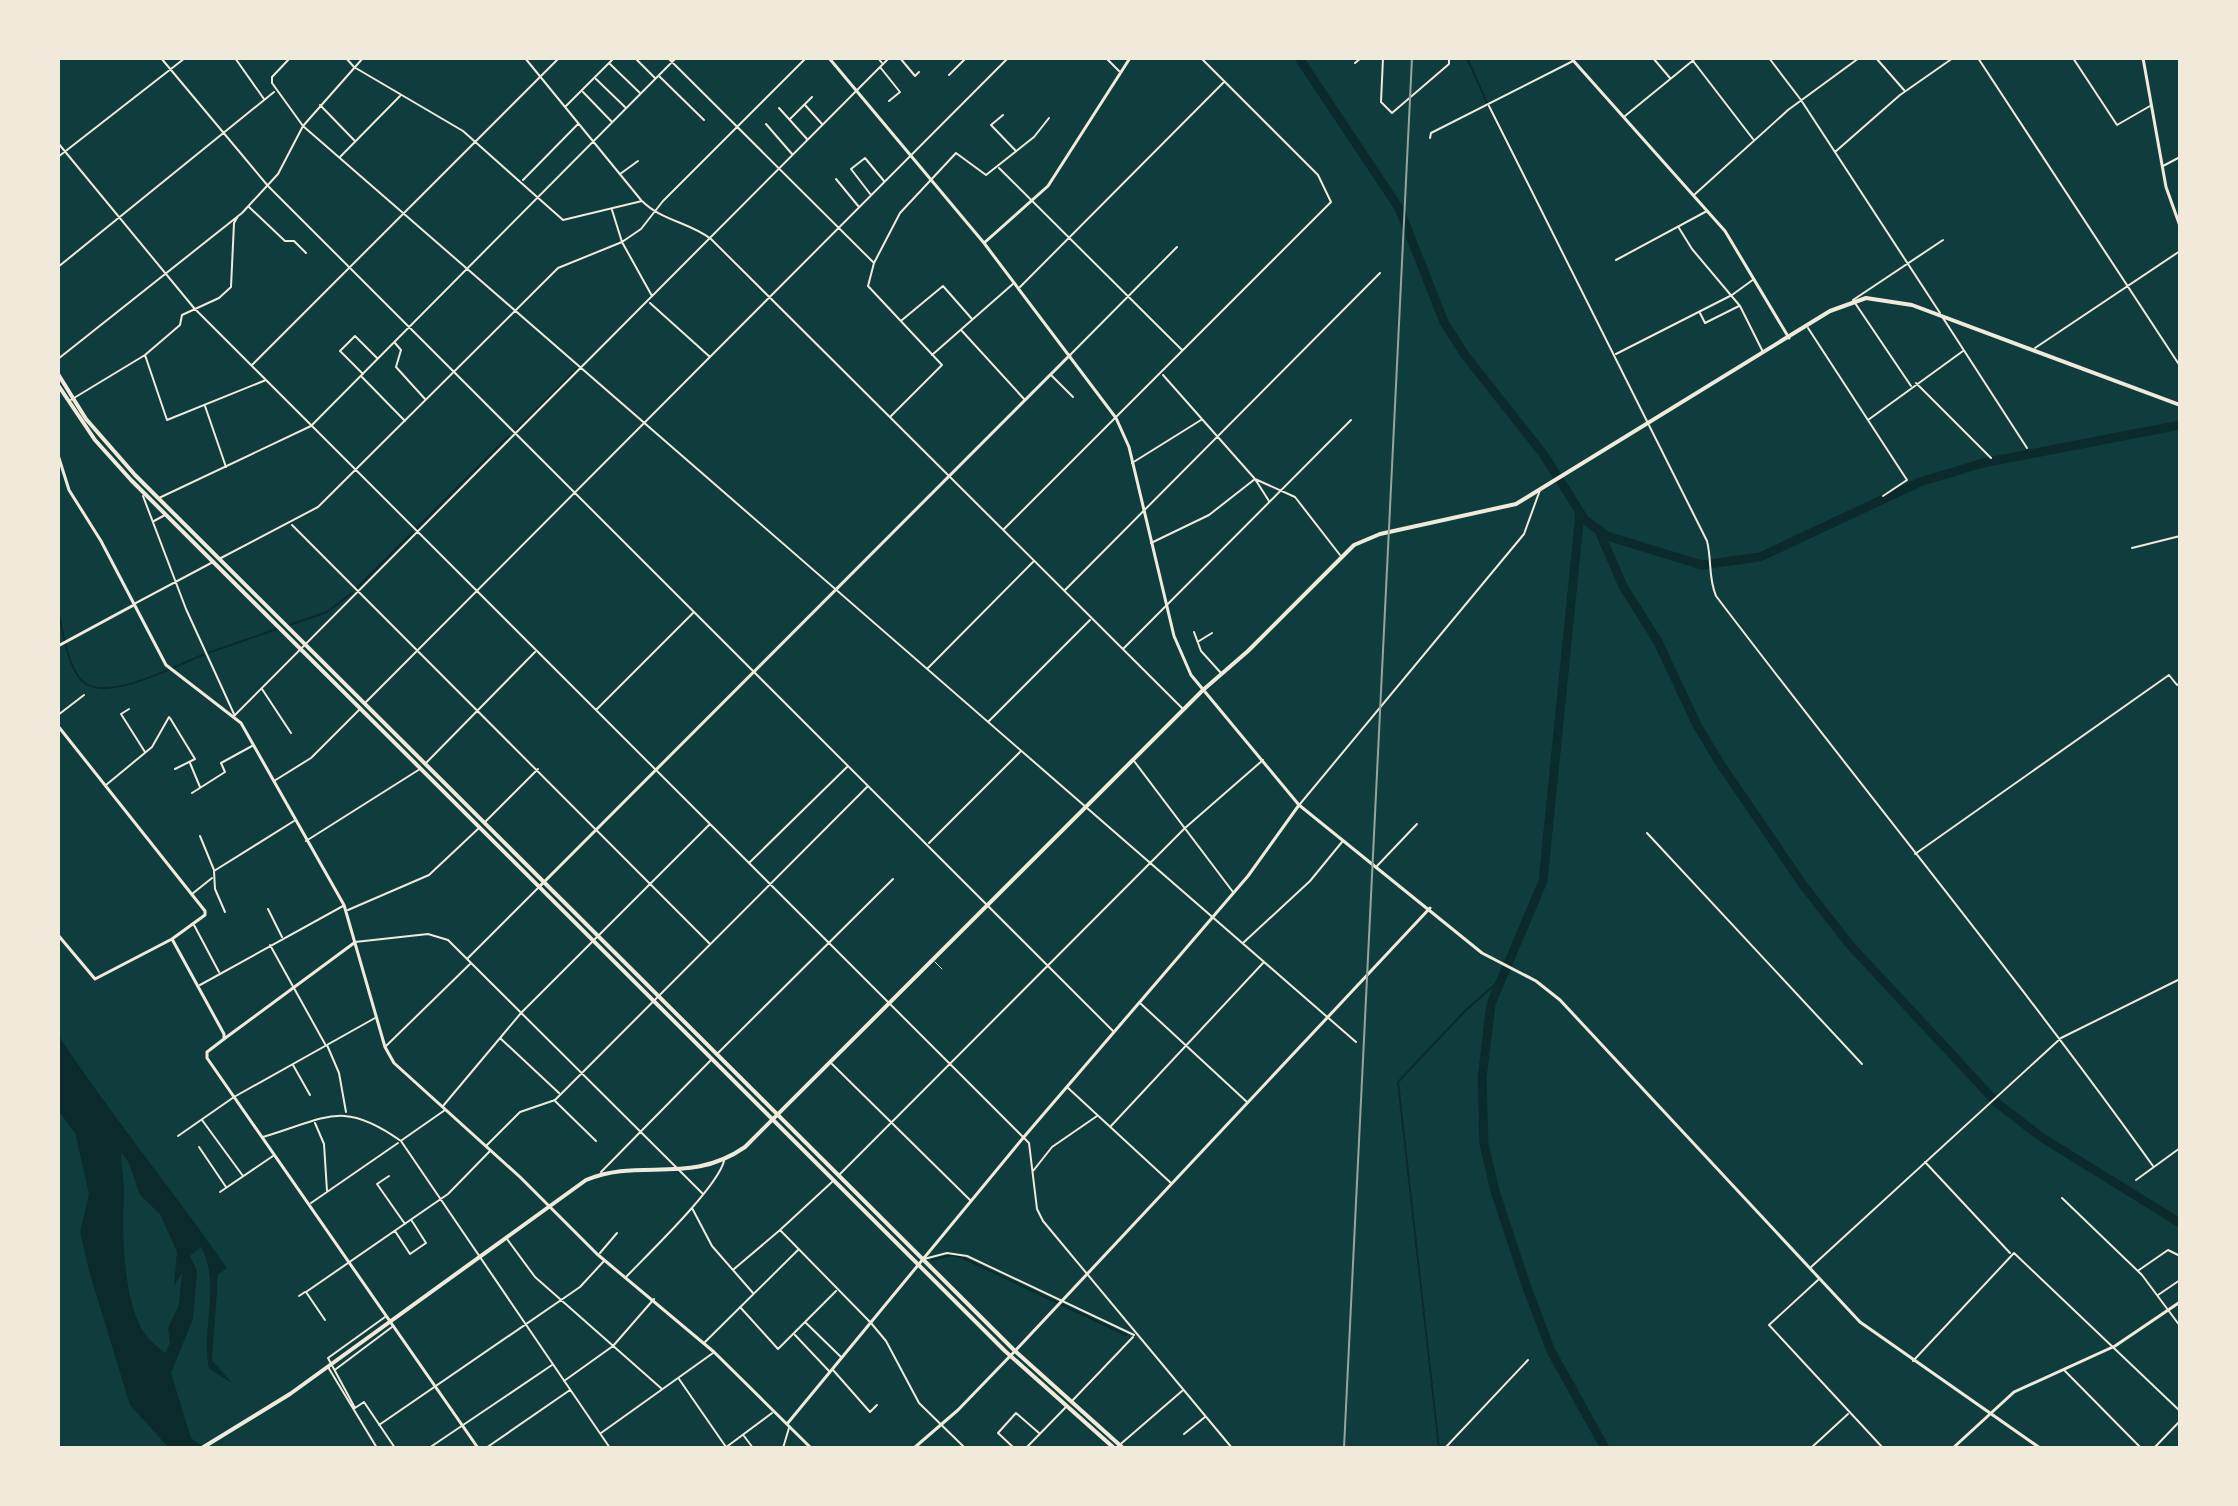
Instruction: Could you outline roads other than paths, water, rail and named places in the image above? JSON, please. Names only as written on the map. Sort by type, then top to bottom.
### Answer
[{"type":"main road","points":[[202,1448],[392,1324],[566,1191],[600,1175],[678,1171],[725,1159],[745,1147],[1203,690],[1268,631],[1341,556],[1369,537],[1499,510],[1541,489],[1853,300],[1894,300],[1941,315],[2180,405]]},
{"type":"main road","points":[[58,374],[95,440],[145,494],[484,823],[655,997],[717,1055],[919,1265],[1118,1447]]},
{"type":"main road","points":[[58,385],[109,447],[283,627]]},
{"type":"main road","points":[[423,766],[479,828],[542,884]]},
{"type":"main road","points":[[655,997],[773,1121],[923,1260],[1012,1353]]},
{"type":"street","points":[[161,58],[268,186],[1114,1032]]},
{"type":"street","points":[[58,157],[169,67],[185,58]]},
{"type":"street","points":[[235,58],[264,100]]},
{"type":"street","points":[[290,58],[272,77],[275,91],[303,126],[1356,1042]]},
{"type":"street","points":[[346,58],[354,67],[475,141],[563,220],[642,201]]},
{"type":"street","points":[[58,359],[248,207],[268,186],[303,126],[363,58]]},
{"type":"street","points":[[525,58],[654,213],[695,227],[711,239],[1184,710]]},
{"type":"street","points":[[532,67],[536,58]]},
{"type":"street","points":[[252,365],[559,58]]},
{"type":"street","points":[[565,107],[614,58]]},
{"type":"street","points":[[635,58],[704,120]]},
{"type":"street","points":[[668,58],[874,263]]},
{"type":"street","points":[[158,498],[311,426],[676,58]]},
{"type":"street","points":[[58,620],[59,644],[291,524],[318,507],[558,268],[635,235],[806,58]]},
{"type":"street","points":[[829,58],[984,243],[1116,418],[1132,463],[1166,606],[1185,666],[1299,805],[1482,953],[1514,969],[1560,1000],[1869,1331],[2040,1448]]},
{"type":"street","points":[[878,58],[900,92],[889,101]]},
{"type":"street","points":[[234,716],[889,58]]},
{"type":"street","points":[[900,58],[915,76],[919,72]]},
{"type":"street","points":[[949,75],[966,58]]},
{"type":"street","points":[[273,782],[311,758],[1008,58]]},
{"type":"street","points":[[1106,58],[1120,72]]},
{"type":"street","points":[[984,243],[1032,203],[1076,146],[1130,58]]},
{"type":"street","points":[[1003,530],[1331,202],[1318,175],[1201,58]]},
{"type":"street","points":[[1355,63],[1361,58]]},
{"type":"street","points":[[1383,58],[1381,102],[1392,113],[1449,64],[1449,58]]},
{"type":"street","points":[[1653,58],[1670,79]]},
{"type":"street","points":[[1769,58],[1801,100],[2027,448]]},
{"type":"street","points":[[1694,195],[1801,100],[1859,58]]},
{"type":"street","points":[[1876,58],[1905,91]]},
{"type":"street","points":[[1835,152],[1905,91],[1953,58]]},
{"type":"street","points":[[1978,58],[2180,366]]},
{"type":"street","points":[[2073,58],[2117,125],[2152,105]]},
{"type":"street","points":[[2143,58],[2162,166],[2180,226]]},
{"type":"street","points":[[1624,116],[1694,59],[1754,141]]},
{"type":"street","points":[[1430,138],[1431,133],[1489,106],[1572,60],[1708,211],[1755,278],[1789,338]]},
{"type":"street","points":[[609,63],[641,94]]},
{"type":"street","points":[[595,77],[627,109]]},
{"type":"street","points":[[1019,288],[1225,81]]},
{"type":"street","points":[[582,90],[612,123]]},
{"type":"street","points":[[58,267],[275,91]]},
{"type":"street","points":[[340,157],[400,95]]},
{"type":"street","points":[[790,119],[812,97]]},
{"type":"street","points":[[805,104],[823,124]]},
{"type":"street","points":[[320,105],[355,141]]},
{"type":"street","points":[[1489,106],[1616,354],[1707,541],[1709,575],[1716,596],[1914,855],[2061,1038],[2153,1166]]},
{"type":"street","points":[[779,108],[808,140]]},
{"type":"street","points":[[1003,115],[991,125],[1017,152]]},
{"type":"street","points":[[890,417],[942,365],[868,286],[874,263],[900,213],[956,153],[986,175],[1017,152],[1049,118]]},
{"type":"street","points":[[522,181],[578,123]]},
{"type":"street","points":[[766,124],[793,155]]},
{"type":"street","points":[[58,143],[194,308],[1029,1143],[1037,1209],[1043,1221],[1232,1448]]},
{"type":"street","points":[[2162,166],[2180,157]]},
{"type":"street","points":[[872,195],[851,169],[865,158],[885,182]]},
{"type":"street","points":[[620,174],[638,161]]},
{"type":"street","points":[[999,168],[1183,350]]},
{"type":"street","points":[[836,179],[859,208]]},
{"type":"street","points":[[248,207],[285,241],[294,241],[306,253]]},
{"type":"street","points":[[611,209],[622,242],[653,297]]},
{"type":"street","points":[[1616,260],[1708,211]]},
{"type":"street","points":[[70,400],[145,355],[180,325],[182,315],[219,298],[231,287],[234,223],[239,215]]},
{"type":"street","points":[[1679,228],[1692,249],[1740,306],[1763,353]]},
{"type":"street","points":[[1911,386],[1853,300],[1943,240]]},
{"type":"street","points":[[467,959],[1177,247]]},
{"type":"street","points":[[2031,351],[2180,251]]},
{"type":"street","points":[[1064,591],[1380,273]]},
{"type":"street","points":[[1616,354],[1732,295],[1755,278]]},
{"type":"street","points":[[932,355],[1015,283]]},
{"type":"street","points":[[900,322],[943,286],[973,320]]},
{"type":"street","points":[[649,301],[711,357]]},
{"type":"street","points":[[1699,312],[1705,323],[1740,306]]},
{"type":"street","points":[[1807,327],[1907,480],[1883,496]]},
{"type":"street","points":[[961,330],[1025,400]]},
{"type":"street","points":[[378,359],[355,336],[340,351],[405,421]]},
{"type":"street","points":[[395,343],[401,350],[396,367],[426,400]]},
{"type":"street","points":[[1868,420],[1964,350]]},
{"type":"street","points":[[145,355],[165,418],[266,380]]},
{"type":"street","points":[[1161,373],[1255,479],[1270,502]]},
{"type":"street","points":[[1050,374],[1073,397]]},
{"type":"street","points":[[1916,383],[1991,458]]},
{"type":"street","points":[[205,405],[226,467]]},
{"type":"street","points":[[1132,463],[1202,419]]},
{"type":"street","points":[[1122,650],[1351,420]]},
{"type":"street","points":[[58,455],[69,490],[101,541],[166,665],[234,716],[344,905],[385,1047],[394,1063],[486,1146],[598,1255],[714,1352],[811,1448]]},
{"type":"street","points":[[1255,479],[1295,497],[1341,556]]},
{"type":"street","points":[[1151,544],[1209,515],[1255,479]]},
{"type":"street","points":[[783,1448],[788,1426],[841,1358],[1233,892],[1299,805],[1524,534],[1541,489]]},
{"type":"street","points":[[145,494],[143,497],[176,582],[234,708],[234,716]]},
{"type":"street","points":[[150,511],[158,506]]},
{"type":"street","points":[[154,521],[166,515]]},
{"type":"street","points":[[291,524],[709,943]]},
{"type":"street","points":[[2132,548],[2180,536]]},
{"type":"street","points":[[927,669],[1034,561]]},
{"type":"street","points":[[596,710],[694,612]]},
{"type":"street","points":[[988,722],[1091,619]]},
{"type":"street","points":[[1194,632],[1221,673]]},
{"type":"street","points":[[1198,642],[1212,633]]},
{"type":"street","points":[[306,841],[423,766],[536,651]]},
{"type":"street","points":[[1914,855],[2169,675],[2177,685],[2180,683]]},
{"type":"street","points":[[261,688],[291,733]]},
{"type":"street","points":[[58,715],[84,695]]},
{"type":"street","points":[[129,709],[121,714],[146,753]]},
{"type":"street","points":[[105,786],[146,753],[169,717],[195,759],[175,769]]},
{"type":"street","points":[[58,726],[205,911],[172,939],[95,979],[58,935]]},
{"type":"street","points":[[192,793],[225,772],[221,763],[253,746]]},
{"type":"street","points":[[927,845],[1021,751]]},
{"type":"street","points":[[1134,760],[1233,892]]},
{"type":"street","points":[[733,1269],[836,1178],[1185,828],[1263,760]]},
{"type":"street","points":[[189,763],[201,788]]},
{"type":"street","points":[[749,863],[848,766]]},
{"type":"street","points":[[347,911],[429,875],[538,769]]},
{"type":"street","points":[[486,1146],[520,1112],[554,1100],[868,786]]},
{"type":"street","points":[[214,871],[294,821]]},
{"type":"street","points":[[309,1205],[444,1108],[521,1013],[710,824]]},
{"type":"street","points":[[1377,866],[1417,824]]},
{"type":"street","points":[[1647,833],[1862,1064]]},
{"type":"street","points":[[200,836],[225,912]]},
{"type":"street","points":[[1242,943],[1310,881],[1343,841]]},
{"type":"street","points":[[192,894],[213,878]]},
{"type":"street","points":[[717,1055],[893,879]]},
{"type":"street","points":[[200,985],[344,905]]},
{"type":"street","points":[[914,1448],[1012,1353],[1430,908]]},
{"type":"street","points":[[268,909],[283,938]]},
{"type":"street","points":[[193,923],[220,973]]},
{"type":"street","points":[[478,1448],[206,1054],[354,943],[436,934],[448,940],[702,1193]]},
{"type":"street","points":[[172,939],[200,985],[224,1039]]},
{"type":"street","points":[[270,945],[339,1073],[346,1113]]},
{"type":"street","points":[[1111,1126],[1264,962]]},
{"type":"street","points":[[385,1047],[410,1026],[471,963]]},
{"type":"street","points":[[1810,1268],[2061,1038],[2180,979]]},
{"type":"street","points":[[1139,1002],[1247,1102]]},
{"type":"street","points":[[178,1136],[234,1097],[376,1017]]},
{"type":"street","points":[[500,1038],[560,1094]]},
{"type":"street","points":[[600,1175],[712,1060]]},
{"type":"street","points":[[830,1062],[971,1201]]},
{"type":"street","points":[[292,1064],[310,1095]]},
{"type":"street","points":[[1067,1087],[1172,1184]]},
{"type":"street","points":[[554,1100],[596,1141]]},
{"type":"street","points":[[262,1138],[346,1113],[382,1128],[400,1142],[610,1448]]},
{"type":"street","points":[[1033,1171],[1052,1147],[1098,1115]]},
{"type":"street","points":[[202,1120],[243,1176]]},
{"type":"street","points":[[314,1122],[324,1144],[327,1193]]},
{"type":"street","points":[[199,1147],[226,1188]]},
{"type":"street","points":[[2136,1180],[2180,1148]]},
{"type":"street","points":[[299,1296],[440,1200],[491,1151]]},
{"type":"street","points":[[220,1192],[274,1155]]},
{"type":"street","points":[[626,1277],[702,1193],[722,1169],[725,1159]]},
{"type":"street","points":[[1925,1162],[2011,1253],[2115,1346],[2180,1411]]},
{"type":"street","points":[[389,1176],[377,1184],[405,1224]]},
{"type":"street","points":[[2062,1198],[2138,1271],[2180,1326]]},
{"type":"street","points":[[691,1206],[712,1246],[754,1294]]},
{"type":"street","points":[[395,1231],[410,1254],[426,1243],[411,1220]]},
{"type":"street","points":[[780,1230],[871,1323],[886,1341],[919,1403],[965,1448]]},
{"type":"street","points":[[598,1255],[617,1233]]},
{"type":"street","points":[[507,1239],[535,1277],[662,1389]]},
{"type":"street","points":[[704,1343],[798,1249]]},
{"type":"street","points":[[2138,1271],[2168,1250],[2180,1256]]},
{"type":"street","points":[[923,1260],[956,1253],[1135,1334]]},
{"type":"street","points":[[1913,1361],[2011,1253]]},
{"type":"street","points":[[379,1425],[561,1300],[605,1261]]},
{"type":"street","points":[[1819,1279],[1769,1325],[1883,1448]]},
{"type":"street","points":[[2158,1296],[2177,1281]]},
{"type":"street","points":[[740,1307],[778,1349],[837,1290]]},
{"type":"street","points":[[306,1292],[325,1320]]},
{"type":"street","points":[[564,1381],[613,1346],[654,1299]]},
{"type":"street","points":[[1953,1448],[2019,1389],[2115,1346],[2180,1302]]},
{"type":"street","points":[[377,1448],[328,1358],[386,1316]]},
{"type":"street","points":[[805,1322],[841,1358]]},
{"type":"street","points":[[335,1369],[392,1324]]},
{"type":"street","points":[[794,1333],[870,1412],[877,1405]]},
{"type":"street","points":[[1026,1448],[1135,1334]]},
{"type":"street","points":[[600,1433],[714,1352]]},
{"type":"street","points":[[1445,1448],[1528,1360]]},
{"type":"street","points":[[429,1448],[553,1364]]},
{"type":"street","points":[[327,1367],[355,1408]]},
{"type":"street","points":[[2064,1370],[2141,1448]]},
{"type":"street","points":[[679,1378],[725,1448],[773,1412]]},
{"type":"street","points":[[486,1448],[571,1389]]},
{"type":"street","points":[[1118,1447],[1182,1390]]},
{"type":"street","points":[[355,1408],[364,1402],[395,1448]]},
{"type":"street","points":[[1811,1448],[1850,1412]]},
{"type":"street","points":[[1014,1448],[998,1433],[1016,1413],[1040,1434]]},
{"type":"street","points":[[1184,1434],[1205,1417]]},
{"type":"street","points":[[2154,1448],[2180,1421]]},
{"type":"street","points":[[743,1434],[753,1448]]},
{"type":"lane","points":[[933,960],[942,969]]},
{"type":"water","points":[[58,1035],[227,1268],[218,1275],[212,1360],[232,1383],[209,1369],[210,1276],[201,1247],[190,1256],[197,1271],[193,1319],[171,1373],[191,1438],[205,1448],[169,1448],[130,1405],[80,1232],[89,1194],[75,1133],[58,1110]],"holes":[[[121,1153],[128,1161],[140,1195],[160,1214],[177,1252],[174,1286],[182,1273],[179,1305],[168,1328],[170,1343],[165,1353],[143,1331],[131,1301],[124,1247]]]},
{"type":"waterway","points":[[1299,58],[1399,208],[1444,322],[1465,355],[1544,455],[1585,520],[1607,536],[1702,565],[1760,557],[1920,482],[1983,463],[2180,425]]},
{"type":"waterway","points":[[1467,58],[1488,105]]},
{"type":"waterway","points":[[516,430],[577,369]]},
{"type":"waterway","points":[[417,528],[509,436]]},
{"type":"waterway","points":[[1580,513],[1543,881],[1491,1004],[1482,1078],[1484,1144],[1495,1191],[1526,1285],[1551,1351],[1605,1448]]},
{"type":"waterway","points":[[1599,531],[1623,586],[1658,642],[1697,725],[1719,762],[1803,885],[1850,945],[1997,1103],[2041,1137],[2180,1223]]},
{"type":"waterway","points":[[357,588],[412,533]]},
{"type":"waterway","points":[[286,626],[327,612],[352,593]]},
{"type":"waterway","points":[[58,611],[71,661],[78,676],[88,685],[102,688],[138,682],[203,655]]},
{"type":"waterway","points":[[208,653],[277,629]]},
{"type":"waterway","points":[[1439,1448],[1398,1082],[1465,1011],[1500,980]]},
{"type":"waterway","points":[[932,1260],[952,1255],[963,1258],[1126,1335]]},
{"type":"railway","points":[[1344,1448],[1412,58]]}]
